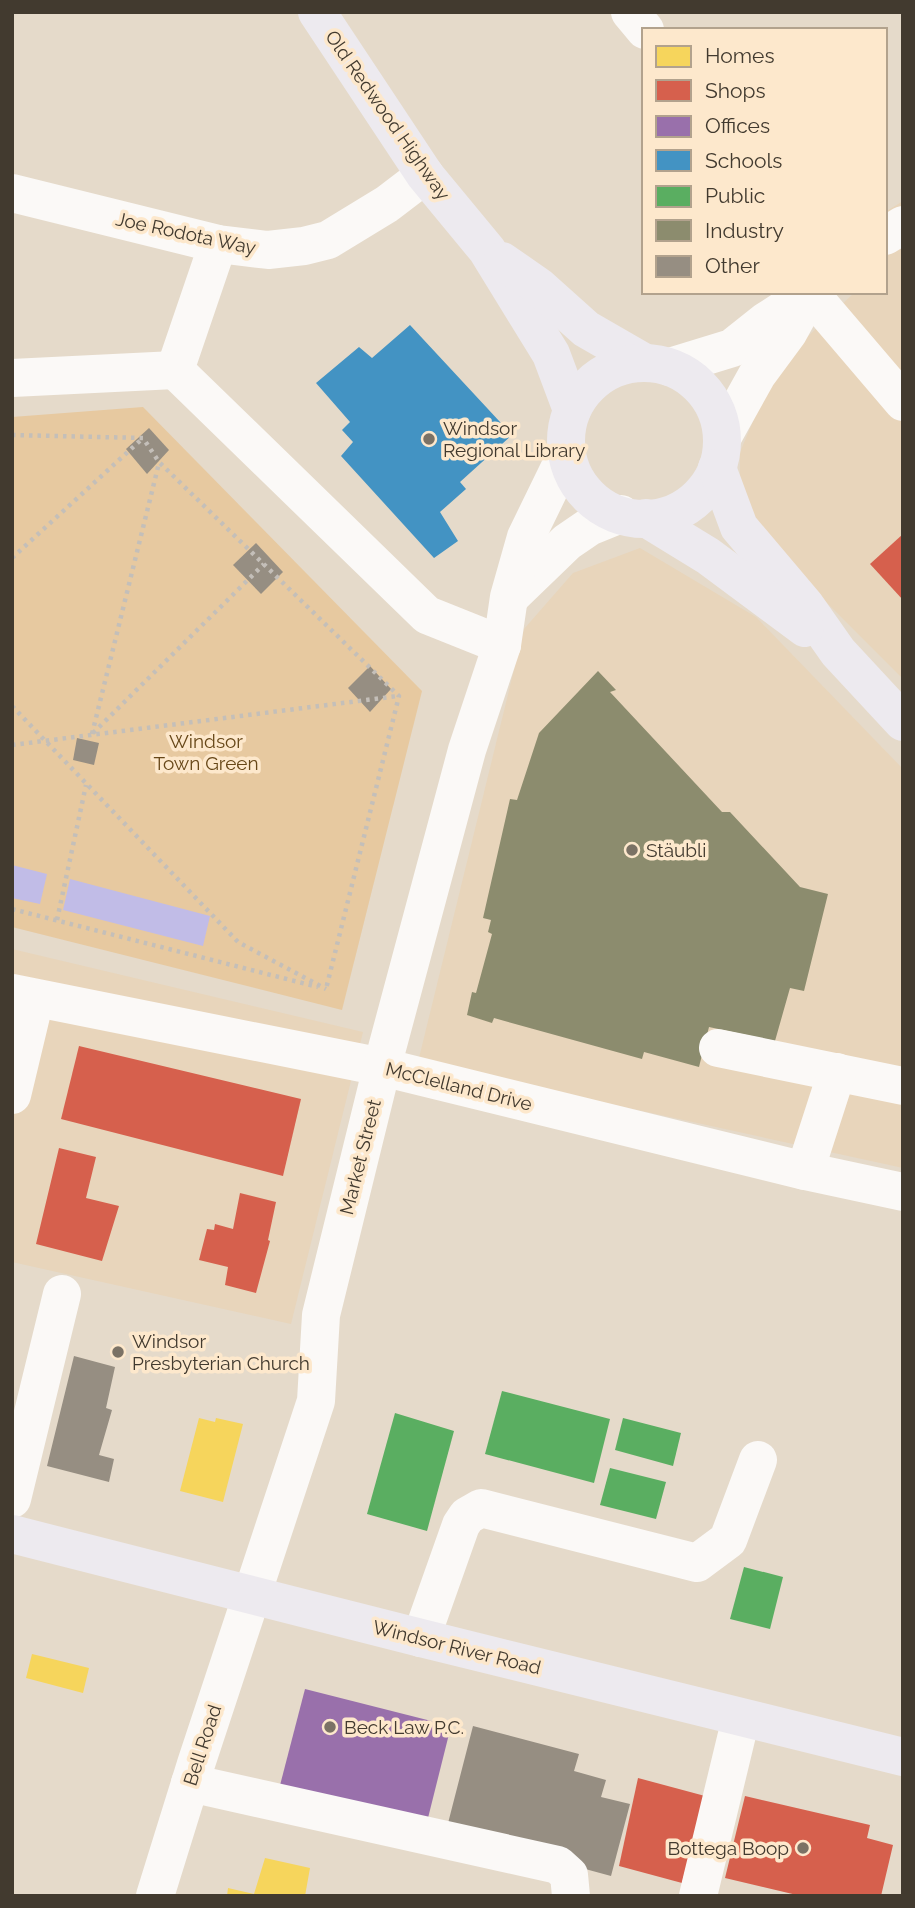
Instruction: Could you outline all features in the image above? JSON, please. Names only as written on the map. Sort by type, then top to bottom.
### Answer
[{"type":"main road","name":"Old Redwood Highway","points":[[317,12],[425,175],[486,250],[551,354],[572,410]]},
{"type":"main road","name":"Old Redwood Highway","points":[[486,250],[538,286],[586,329],[658,365]]},
{"type":"main road","points":[[838,652],[708,556],[633,516],[600,505],[583,489],[572,470],[566,448],[572,410],[584,390],[602,375],[622,365],[658,365],[691,378],[707,395],[718,416],[720,453],[739,527],[805,605],[838,652],[903,722]]},
{"type":"main road","points":[[633,516],[669,514],[690,504],[706,488],[720,453]]},
{"type":"main road","name":"Windsor River Road","points":[[12,1534],[903,1757]]},
{"type":"street","points":[[630,12],[643,28]]},
{"type":"street","name":"Joe Rodota Way","points":[[12,192],[218,244],[268,250],[328,240],[387,204],[425,175]]},
{"type":"street","points":[[887,235],[903,225]]},
{"type":"street","points":[[175,370],[218,244]]},
{"type":"street","points":[[658,365],[732,348],[766,321],[808,294]]},
{"type":"street","points":[[720,453],[757,375],[788,333],[809,294]]},
{"type":"street","points":[[811,294],[903,402]]},
{"type":"street","points":[[12,378],[175,370],[427,615],[502,645]]},
{"type":"street","name":"Market Street","points":[[252,1596],[316,1401],[321,1315],[382,1068],[467,750],[502,645],[509,597],[526,537],[564,461],[566,448]]},
{"type":"street","points":[[509,597],[567,542],[589,527],[633,516]]},
{"type":"street","points":[[12,1095],[24,996]]},
{"type":"street","name":"McClelland Drive","points":[[24,996],[382,1068],[805,1171],[903,1192]]},
{"type":"street","points":[[718,1048],[903,1086]]},
{"type":"street","points":[[805,1171],[837,1072]]},
{"type":"street","points":[[12,1499],[62,1294]]},
{"type":"street","points":[[421,1638],[461,1525],[467,1517],[481,1508],[697,1563],[728,1540],[758,1460]]},
{"type":"street","name":"Bell Road","points":[[155,1896],[252,1596]]},
{"type":"street","points":[[698,1896],[741,1718]]},
{"type":"street","points":[[190,1783],[558,1865],[569,1875],[571,1896]]},
{"type":"path","points":[[12,435],[143,438]]},
{"type":"path","points":[[143,438],[159,462],[399,696]]},
{"type":"path","points":[[12,558],[143,438]]},
{"type":"path","points":[[92,734],[159,462]]},
{"type":"path","points":[[92,734],[264,564]]},
{"type":"path","points":[[12,745],[399,696]]},
{"type":"path","points":[[326,989],[399,696]]},
{"type":"path","points":[[12,706],[237,942],[326,989]]},
{"type":"path","points":[[57,920],[86,784]]},
{"type":"path","points":[[12,909],[326,989]]},
{"type":"shaded area","points":[[903,201],[903,679],[762,538],[740,499],[740,452],[771,379],[804,340],[853,294],[887,294],[887,211]]},
{"type":"shaded area","points":[[640,548],[756,617],[903,769],[903,1168],[418,1062],[524,629],[573,573]]},
{"type":"shaded area","points":[[12,865],[47,874],[40,904],[12,898]]},
{"type":"shaded area","points":[[70,879],[210,916],[203,946],[63,910]]},
{"type":"shaded area","points":[[12,949],[363,1032],[291,1324],[12,1262]]},
{"type":"green space","name":"Windsor Town Green","points":[[143,407],[422,691],[342,1010],[12,927],[12,417]]},
{"type":"building: Homes","points":[[199,1418],[215,1422],[216,1418],[243,1424],[223,1502],[180,1491]]},
{"type":"building: Homes","points":[[32,1654],[89,1668],[83,1693],[26,1678]]},
{"type":"building: Homes","points":[[265,1858],[310,1868],[305,1896],[227,1896],[228,1888],[254,1894]]},
{"type":"building: Shops","points":[[903,534],[903,600],[870,564]]},
{"type":"building: Shops","points":[[79,1046],[301,1099],[283,1176],[61,1119]]},
{"type":"building: Shops","points":[[59,1148],[96,1157],[86,1198],[119,1206],[102,1261],[36,1244]]},
{"type":"building: Shops","points":[[240,1193],[276,1202],[268,1240],[270,1241],[256,1293],[225,1285],[228,1267],[199,1260],[207,1229],[214,1230],[215,1224],[233,1229]]},
{"type":"building: Shops","points":[[638,1778],[705,1796],[682,1883],[619,1866]]},
{"type":"building: Shops","points":[[745,1796],[870,1825],[867,1838],[893,1845],[881,1896],[801,1896],[725,1878]]},
{"type":"building: Offices","points":[[305,1689],[451,1726],[425,1830],[278,1793]]},
{"type":"building: Schools","name":"Windsor Regional Library","points":[[410,325],[512,435],[460,482],[466,489],[440,512],[458,541],[434,558],[341,456],[353,442],[342,430],[350,422],[316,383],[359,347],[372,358]]},
{"type":"building: Public","points":[[502,1391],[610,1419],[594,1483],[485,1454]]},
{"type":"building: Public","points":[[395,1413],[454,1431],[427,1531],[367,1514]]},
{"type":"building: Public","points":[[623,1418],[681,1433],[673,1466],[615,1450]]},
{"type":"building: Public","points":[[610,1468],[666,1482],[656,1519],[600,1505]]},
{"type":"building: Public","points":[[744,1567],[783,1577],[770,1629],[730,1619]]},
{"type":"building: Industry","name":"Stäubli","points":[[598,671],[616,690],[610,692],[722,812],[730,812],[800,887],[828,894],[804,991],[790,988],[775,1041],[709,1027],[699,1067],[644,1052],[642,1059],[494,1018],[492,1023],[467,1015],[472,992],[476,993],[492,934],[488,932],[491,920],[483,918],[510,799],[517,800],[539,733]]},
{"type":"building: Other","points":[[149,428],[169,450],[147,474],[126,449]]},
{"type":"building: Other","points":[[256,543],[283,572],[261,594],[233,565]]},
{"type":"building: Other","points":[[370,666],[391,689],[370,712],[348,688]]},
{"type":"building: Other","points":[[77,738],[99,743],[94,765],[73,760]]},
{"type":"building: Other","points":[[74,1356],[115,1367],[106,1408],[112,1410],[99,1455],[114,1459],[109,1482],[47,1466]]},
{"type":"building: Other","points":[[473,1726],[579,1754],[574,1771],[606,1780],[601,1797],[630,1804],[611,1876],[446,1831]]},
{"type":"place","name":"Windsor Regional Library","points":[[429,439]]},
{"type":"place","name":"Stäubli","points":[[632,850]]},
{"type":"place","name":"Windsor Presbyterian Church","points":[[118,1352]]},
{"type":"place","name":"Beck Law P.C.","points":[[330,1727]]},
{"type":"place","name":"Bottega Boop","points":[[803,1848]]}]
